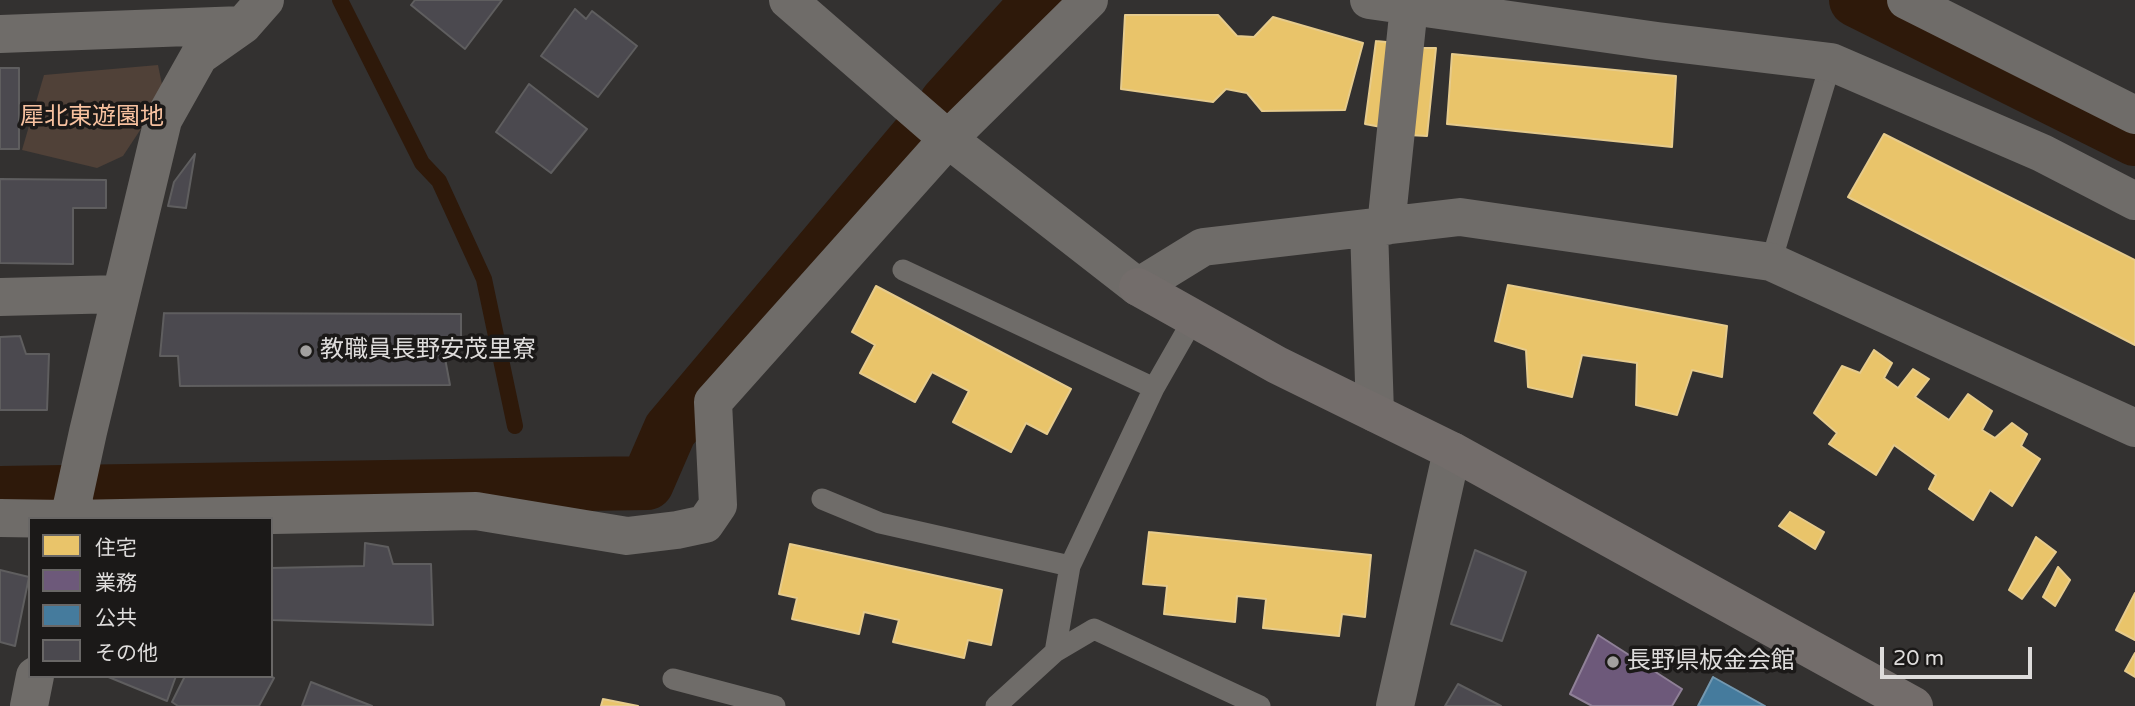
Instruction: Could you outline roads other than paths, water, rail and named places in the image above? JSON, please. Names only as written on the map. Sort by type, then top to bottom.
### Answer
[{"type":"street","points":[[788,0],[948,139],[1138,287],[1277,365],[1452,451],[1914,706]]},
{"type":"street","points":[[171,517],[476,511],[627,536],[705,524],[719,505],[713,402],[948,139],[1089,0]]},
{"type":"street","points":[[1369,0],[1657,41],[1831,62],[2042,153],[2135,201]]},
{"type":"street","points":[[1906,0],[2135,115]]},
{"type":"street","points":[[1375,413],[1377,227],[1409,6]]},
{"type":"street","points":[[0,34],[254,13]]},
{"type":"street","points":[[69,517],[163,120],[200,57],[254,13]]},
{"type":"street","points":[[1138,287],[1203,247],[1460,217],[1771,262],[2135,428]]},
{"type":"street","points":[[0,298],[121,294]]},
{"type":"street","points":[[1395,706],[1452,451]]},
{"type":"street","points":[[0,518],[28,518]]},
{"type":"street","points":[[0,702],[27,706],[34,678]]},
{"type":"lane","points":[[1771,262],[1831,62]]},
{"type":"lane","points":[[904,270],[1154,388]]},
{"type":"lane","points":[[1055,652],[1070,566],[1154,388],[1194,318]]},
{"type":"lane","points":[[822,499],[880,523],[1070,566]]},
{"type":"lane","points":[[996,706],[1055,652],[1094,629],[1260,706]]},
{"type":"lane","points":[[673,679],[775,706]]},
{"type":"waterway","points":[[340,0],[422,163],[439,181],[484,279],[515,426]]},
{"type":"waterway","points":[[946,103],[1039,0]]},
{"type":"waterway","points":[[1856,0],[2135,139]]},
{"type":"waterway","points":[[0,493],[647,483],[670,430],[916,138]]},
{"type":"place","name":"教職員長野安茂里寮","points":[[306,351]]},
{"type":"place","name":"長野県板金会館","points":[[1613,662]]},
{"type":"park label","name":"犀北東遊園地","points":[[92,118]]}]
